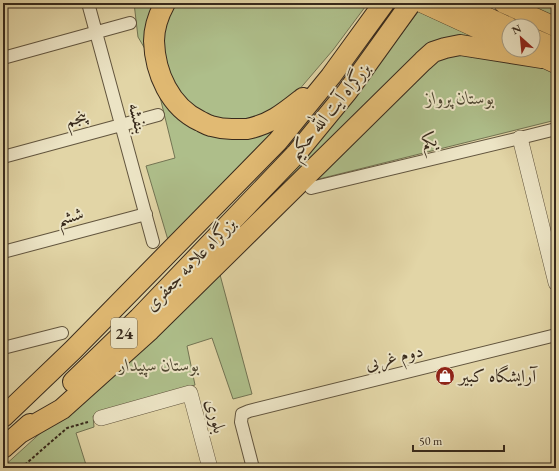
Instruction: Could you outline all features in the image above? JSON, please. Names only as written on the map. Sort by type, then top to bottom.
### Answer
[{"type":"highway","points":[[165,3],[161,10],[154,40],[161,76],[174,101],[186,113],[196,120],[210,126],[224,129],[246,129],[264,124],[277,118],[331,76]]},
{"type":"highway","name":"بزرگراه آیت الله حکیم","points":[[226,195],[278,141],[331,76],[384,3]]},
{"type":"highway","name":"بزرگراه آیت الله حکیم","points":[[239,213],[296,154],[347,92],[412,3]]},
{"type":"highway","points":[[20,433],[62,409],[150,330],[417,66],[433,52],[460,45],[545,55]]},
{"type":"highway","name":"بزرگراه علامه جعفری","points":[[3,417],[74,350],[226,195]]},
{"type":"highway","name":"بزرگراه علامه جعفری","points":[[3,448],[139,318],[239,213]]},
{"type":"main road","points":[[422,3],[501,39]]},
{"type":"main road","points":[[457,3],[501,23]]},
{"type":"main road","points":[[503,3],[556,27]]},
{"type":"street","name":"بنفشه","points":[[88,3],[153,242]]},
{"type":"street","points":[[3,58],[130,23]]},
{"type":"street","name":"پنجم","points":[[3,157],[158,115]]},
{"type":"street","name":"یکم","points":[[310,188],[556,128]]},
{"type":"street","points":[[520,138],[556,283]]},
{"type":"street","name":"ششم","points":[[3,252],[146,214]]},
{"type":"street","points":[[3,348],[62,332]]},
{"type":"street","name":"دوم غربی","points":[[253,468],[241,422],[242,414],[556,335]]},
{"type":"street","name":"بلوری","points":[[101,418],[190,393],[210,468]]},
{"type":"path","points":[[21,468],[67,428],[101,418]]},
{"type":"green space","points":[[134,3],[158,3],[148,54],[138,37]]},
{"type":"green space","points":[[172,3],[368,3],[333,50],[298,91],[266,117],[220,123],[177,95],[163,63],[164,19]]},
{"type":"green space","points":[[517,3],[556,3],[556,21]]},
{"type":"green space","points":[[420,9],[497,44],[457,39],[232,236],[353,99]]},
{"type":"green space","name":"بوستان پرواز","points":[[455,53],[515,60],[556,71],[556,120],[311,181],[431,62]]},
{"type":"green space","points":[[160,97],[173,113],[190,125],[287,116],[241,169],[168,240],[146,166],[175,158]]},
{"type":"green space","name":"بوستان سپیدار","points":[[219,271],[252,394],[233,399],[212,338],[187,346],[195,385],[93,416],[94,427],[76,433],[87,468],[3,468],[3,467]]},
{"type":"place","name":"آرایشگاه کبیر","points":[[445,376]]}]
